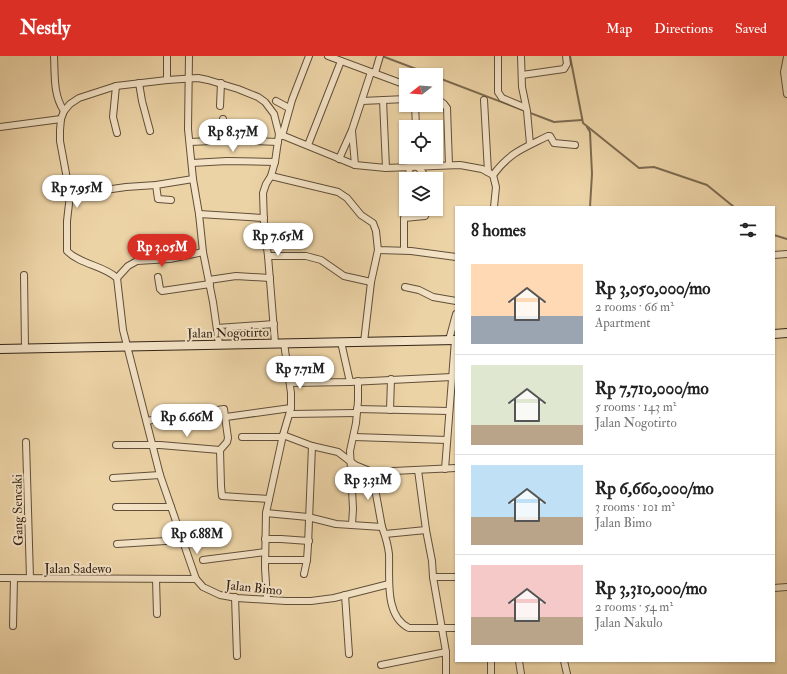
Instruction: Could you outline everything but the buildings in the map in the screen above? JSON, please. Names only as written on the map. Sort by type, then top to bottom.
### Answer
[{"type":"street","points":[[54,56],[56,94],[64,111]]},
{"type":"street","points":[[167,56],[167,80]]},
{"type":"street","points":[[189,56],[190,79],[188,129],[193,180],[199,214],[203,252],[219,344]]},
{"type":"street","points":[[275,343],[263,194],[266,184],[271,176],[280,135],[308,56]]},
{"type":"street","points":[[328,56],[399,81]]},
{"type":"street","points":[[339,159],[352,130],[362,100],[380,56]]},
{"type":"street","points":[[498,56],[499,95],[527,112]]},
{"type":"street","points":[[521,56],[530,144]]},
{"type":"street","points":[[522,75],[564,69],[567,64],[566,56]]},
{"type":"street","points":[[787,57],[784,72],[787,94]]},
{"type":"street","points":[[308,145],[341,61]]},
{"type":"street","points":[[117,278],[80,260],[67,251],[67,221],[70,195],[60,137],[61,119],[64,111],[70,104],[78,98],[116,86],[167,80],[208,80],[221,83],[258,97],[265,102],[274,114],[280,135]]},
{"type":"street","points":[[220,106],[221,83]]},
{"type":"street","points":[[139,84],[150,131]]},
{"type":"street","points":[[116,86],[113,116],[117,133]]},
{"type":"street","points":[[362,100],[399,99]]},
{"type":"street","points":[[383,100],[386,168]]},
{"type":"street","points":[[484,100],[490,173],[496,187],[494,206]]},
{"type":"street","points":[[276,101],[290,108]]},
{"type":"street","points":[[443,103],[447,108],[449,165]]},
{"type":"street","points":[[0,127],[61,119]]},
{"type":"street","points":[[223,119],[224,140]]},
{"type":"street","points":[[352,130],[355,165]]},
{"type":"street","points":[[280,135],[355,165],[386,168],[449,165],[482,169],[490,173]]},
{"type":"street","points":[[490,173],[515,152],[549,136],[554,143],[575,145]]},
{"type":"street","points":[[190,142],[224,140],[278,142]]},
{"type":"street","points":[[192,163],[227,161],[275,162]]},
{"type":"street","points":[[409,167],[409,172]]},
{"type":"street","points":[[418,167],[423,172]]},
{"type":"street","points":[[271,176],[338,192],[347,198],[361,214],[373,224],[376,231],[378,250],[371,282],[364,342]]},
{"type":"street","points":[[70,195],[193,180]]},
{"type":"street","points":[[156,185],[158,199],[171,200]]},
{"type":"street","points":[[199,214],[264,218]]},
{"type":"street","points":[[404,250],[404,218],[425,216]]},
{"type":"street","points":[[378,250],[404,250],[455,257]]},
{"type":"street","points":[[196,579],[160,475],[154,445],[123,330],[117,278],[128,266],[136,261],[170,259],[203,252]]},
{"type":"street","points":[[775,255],[787,254]]},
{"type":"street","points":[[268,256],[306,256],[321,260],[344,276],[371,282]]},
{"type":"street","points":[[24,275],[25,348]]},
{"type":"street","points":[[158,277],[160,289],[162,291],[236,276],[270,278]]},
{"type":"street","points":[[405,287],[419,290],[433,297],[455,301]]},
{"type":"street","points":[[217,328],[274,324]]},
{"type":"street","points":[[445,469],[455,327]]},
{"type":"street","points":[[775,334],[787,333]]},
{"type":"street","name":"Jalan Nogotirto","points":[[0,349],[454,340]]},
{"type":"street","points":[[341,342],[350,382]]},
{"type":"street","points":[[267,599],[265,560],[266,513],[290,411],[290,383],[284,343]]},
{"type":"street","points":[[290,383],[350,382],[452,376]]},
{"type":"street","points":[[390,410],[391,379]]},
{"type":"street","points":[[352,524],[353,509],[350,447],[354,437],[358,381]]},
{"type":"street","points":[[147,421],[200,411],[224,409],[228,438],[227,442],[220,450],[222,496],[269,499]]},
{"type":"street","points":[[226,417],[290,411],[449,411]]},
{"type":"street","points":[[242,437],[283,436],[312,446],[338,452],[355,465],[372,472],[455,468]]},
{"type":"street","points":[[354,437],[447,440]]},
{"type":"street","name":"Gang Sencaki","points":[[26,442],[30,578]]},
{"type":"street","points":[[116,445],[154,445],[220,450]]},
{"type":"street","points":[[304,574],[307,560],[312,446]]},
{"type":"street","points":[[418,470],[426,530],[432,561],[433,578],[446,652],[446,674]]},
{"type":"street","points":[[372,472],[382,527],[389,553],[389,584],[394,611],[397,618],[402,625],[409,628],[455,628]]},
{"type":"street","points":[[114,478],[160,475]]},
{"type":"street","points":[[116,507],[171,507]]},
{"type":"street","points":[[266,513],[308,517],[336,524],[382,527]]},
{"type":"street","points":[[385,534],[426,530]]},
{"type":"street","points":[[265,539],[308,541]]},
{"type":"street","points":[[117,544],[182,540]]},
{"type":"street","points":[[203,560],[265,552]]},
{"type":"street","points":[[265,560],[307,560]]},
{"type":"street","points":[[433,578],[455,577]]},
{"type":"street","name":"Jalan Sadewo","points":[[0,578],[196,579]]},
{"type":"street","points":[[14,578],[14,626]]},
{"type":"street","points":[[156,579],[157,614]]},
{"type":"street","name":"Jalan Bimo","points":[[196,579],[202,587],[220,595],[267,599],[274,601],[311,601],[334,598],[389,584]]},
{"type":"street","points":[[775,588],[787,587]]},
{"type":"street","points":[[345,595],[349,654]]},
{"type":"street","points":[[235,597],[237,656]]},
{"type":"street","points":[[381,665],[446,652]]},
{"type":"street","points":[[491,662],[491,674]]},
{"type":"street","points":[[519,662],[521,674]]},
{"type":"street","points":[[564,662],[567,674]]},
{"type":"waterway","points":[[382,56],[414,68]]},
{"type":"waterway","points":[[570,56],[583,123],[639,168],[654,167],[707,185],[733,206]]},
{"type":"waterway","points":[[443,80],[554,122],[582,120]]},
{"type":"waterway","points":[[587,127],[590,132],[592,174],[590,206]]},
{"type":"waterway","points":[[775,235],[787,239]]}]
